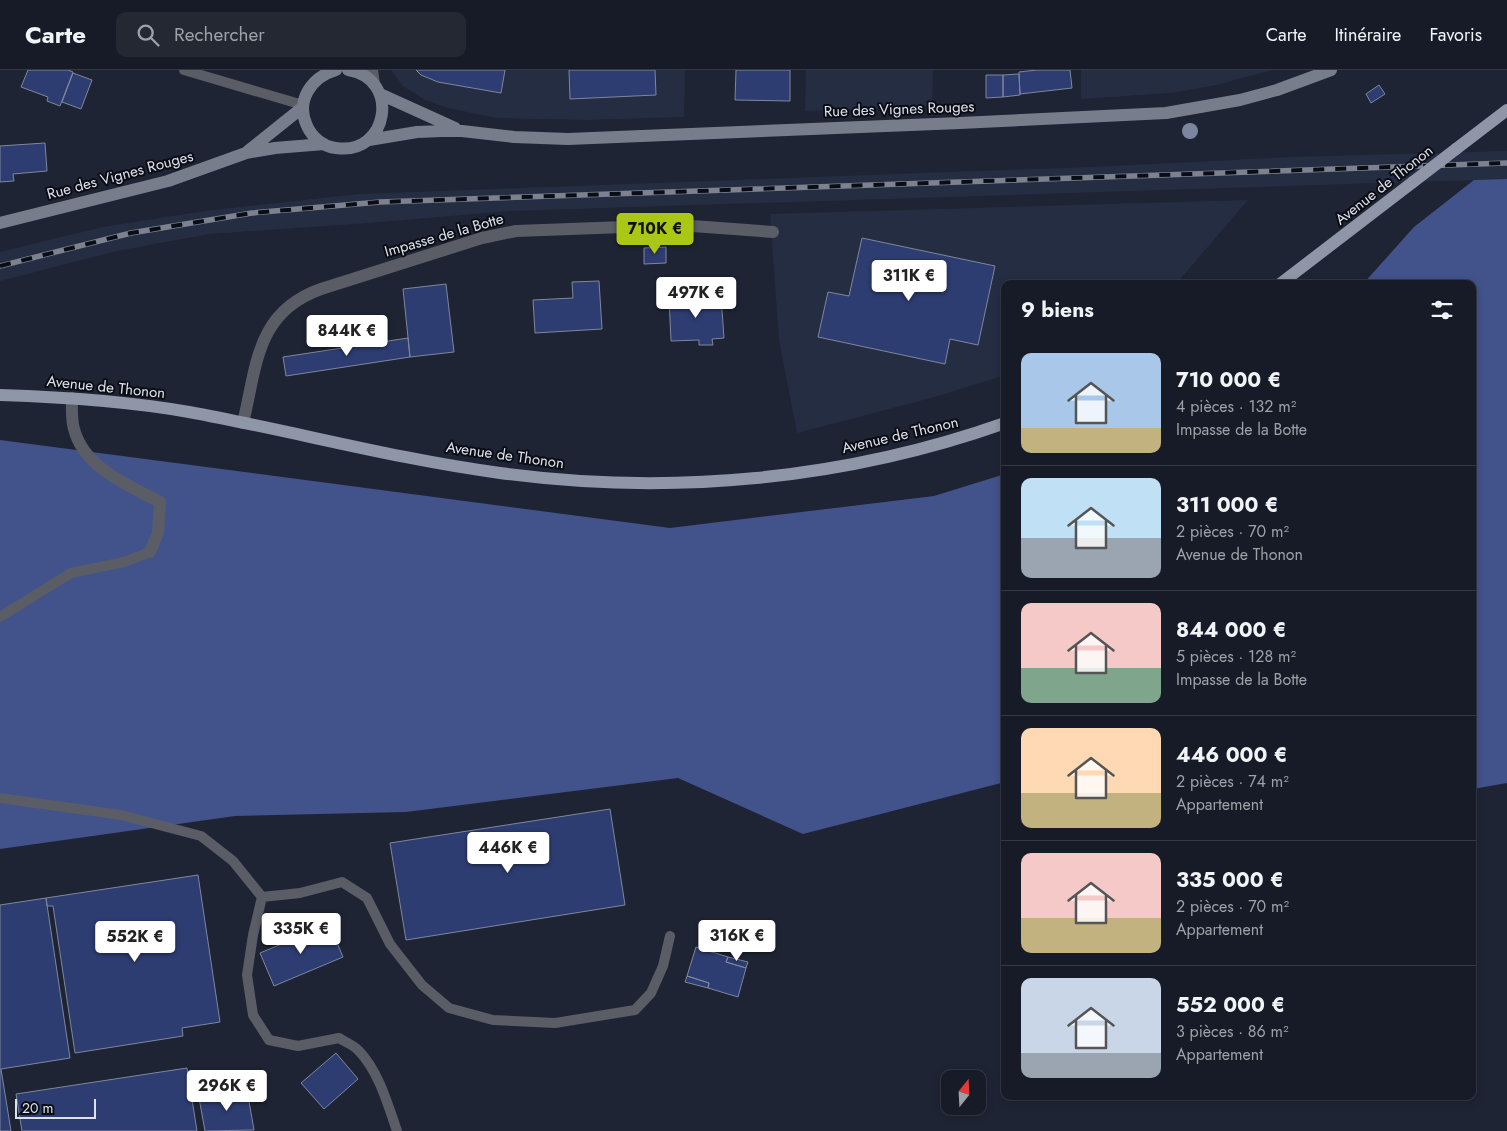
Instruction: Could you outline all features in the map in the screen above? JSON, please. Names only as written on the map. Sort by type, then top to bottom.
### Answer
[{"type":"main road","name":"Avenue de Thonon","points":[[1285,280],[1507,110]]},
{"type":"main road","name":"Avenue de Thonon","points":[[0,395],[72,398],[186,412],[500,473],[560,480],[621,483],[742,480],[802,473],[920,448],[1001,424]]},
{"type":"street","points":[[324,144],[312,136],[308,129],[303,115],[303,106],[308,89],[322,73],[336,70]]},
{"type":"street","name":"Rue des Vignes Rouges","points":[[348,70],[361,74],[377,89],[462,131]]},
{"type":"street","points":[[369,140],[378,129],[383,108],[372,70]]},
{"type":"street","name":"Rue des Vignes Rouges","points":[[0,224],[168,181],[246,152],[276,148],[324,144],[332,148],[347,149],[369,140],[417,132],[462,131],[514,137],[568,139],[950,124],[1166,113],[1240,100],[1277,90],[1331,70]]},
{"type":"street","name":"Rue des Vignes Rouges","points":[[246,152],[303,106]]},
{"type":"street","name":"Impasse de la Botte","points":[[243,423],[262,346],[269,328],[288,306],[302,296],[321,289],[482,238],[516,231],[679,225],[773,232]]},
{"type":"street","points":[[72,398],[74,429],[79,444],[88,456],[116,478],[160,502],[158,533],[150,552]]},
{"type":"lane","points":[[184,70],[303,106]]},
{"type":"lane","points":[[0,617],[71,573],[124,562],[150,552]]},
{"type":"lane","points":[[0,798],[121,815],[201,836],[233,861],[262,897]]},
{"type":"lane","points":[[262,897],[300,893],[342,882],[366,898],[390,944],[422,985],[449,1008],[493,1020],[555,1023],[635,1010],[651,993],[663,966],[670,936]]},
{"type":"lane","points":[[262,897],[253,935],[247,975],[253,1015],[269,1040],[298,1046],[339,1038],[358,1050],[373,1071],[397,1131]]},
{"type":"shaded area","points":[[391,70],[685,70],[684,117],[586,120],[496,118],[448,108],[425,100],[403,86]]},
{"type":"shaded area","points":[[806,70],[933,70],[932,106],[805,111]]},
{"type":"shaded area","points":[[1081,70],[1273,70],[1216,85],[1171,93],[1081,99]]},
{"type":"shaded area","points":[[1507,151],[1507,179],[510,211],[209,234],[117,251],[0,281],[0,252],[103,227],[204,211],[359,194],[1114,166],[1292,157]]},
{"type":"shaded area","points":[[1507,179],[1507,783],[1476,788],[1476,280],[1367,280],[1414,227],[1474,180]]},
{"type":"shaded area","points":[[1248,200],[1179,280],[1001,280],[1001,376],[935,397],[797,433],[779,340],[770,214]]},
{"type":"shaded area","points":[[0,440],[670,528],[934,496],[1001,475],[1001,783],[803,834],[678,778],[406,812],[235,816],[0,849]]},
{"type":"building","points":[[28,70],[68,70],[73,72],[60,106],[47,101],[48,97],[21,87]]},
{"type":"building","points":[[416,70],[505,70],[501,93],[438,82],[421,75]]},
{"type":"building","points":[[569,70],[655,70],[656,95],[570,99]]},
{"type":"building","points":[[736,70],[790,70],[790,101],[735,100]]},
{"type":"building","points":[[1070,70],[1072,88],[1020,94],[1019,72]]},
{"type":"building","points":[[73,73],[92,80],[81,109],[62,102]]},
{"type":"building","points":[[1019,74],[1020,95],[1003,97],[1003,75]]},
{"type":"building","points":[[986,75],[1003,75],[1003,97],[986,98]]},
{"type":"building","points":[[1379,85],[1385,94],[1371,103],[1366,94]]},
{"type":"building","points":[[45,143],[47,171],[13,174],[14,181],[0,182],[0,146]]},
{"type":"building","points":[[862,238],[995,266],[978,345],[950,339],[945,364],[818,337],[828,292],[849,296]]},
{"type":"building","points":[[666,247],[666,263],[644,264],[644,248]]},
{"type":"building","points":[[599,281],[602,329],[535,333],[533,300],[573,298],[572,282]]},
{"type":"building","points":[[446,284],[454,352],[410,357],[403,289]]},
{"type":"building","points":[[721,296],[724,338],[712,339],[713,345],[699,345],[699,340],[671,341],[669,298]]},
{"type":"building","points":[[408,338],[410,357],[286,376],[283,357]]},
{"type":"building","points":[[610,809],[625,905],[406,940],[390,843]]},
{"type":"building","points":[[198,875],[220,1022],[182,1028],[183,1036],[75,1053],[53,906],[47,906],[46,898]]},
{"type":"building","points":[[46,898],[70,1058],[1,1069],[11,1131],[0,1131],[0,905]]},
{"type":"building","points":[[330,926],[343,957],[274,986],[260,953],[315,930],[316,932]]},
{"type":"building","points":[[696,947],[728,957],[726,962],[746,968],[738,997],[708,988],[709,983],[687,976]]},
{"type":"building","points":[[728,957],[748,962],[746,968],[726,962]]},
{"type":"building","points":[[687,976],[709,983],[708,988],[685,982]]},
{"type":"building","points":[[336,1053],[358,1079],[324,1109],[301,1083]]},
{"type":"building","points":[[187,1068],[197,1131],[22,1131],[16,1094]]},
{"type":"building","points":[[247,1090],[254,1130],[205,1131],[199,1098]]},
{"type":"railway","points":[[0,266],[131,233],[252,213],[380,202],[1507,163]]}]
